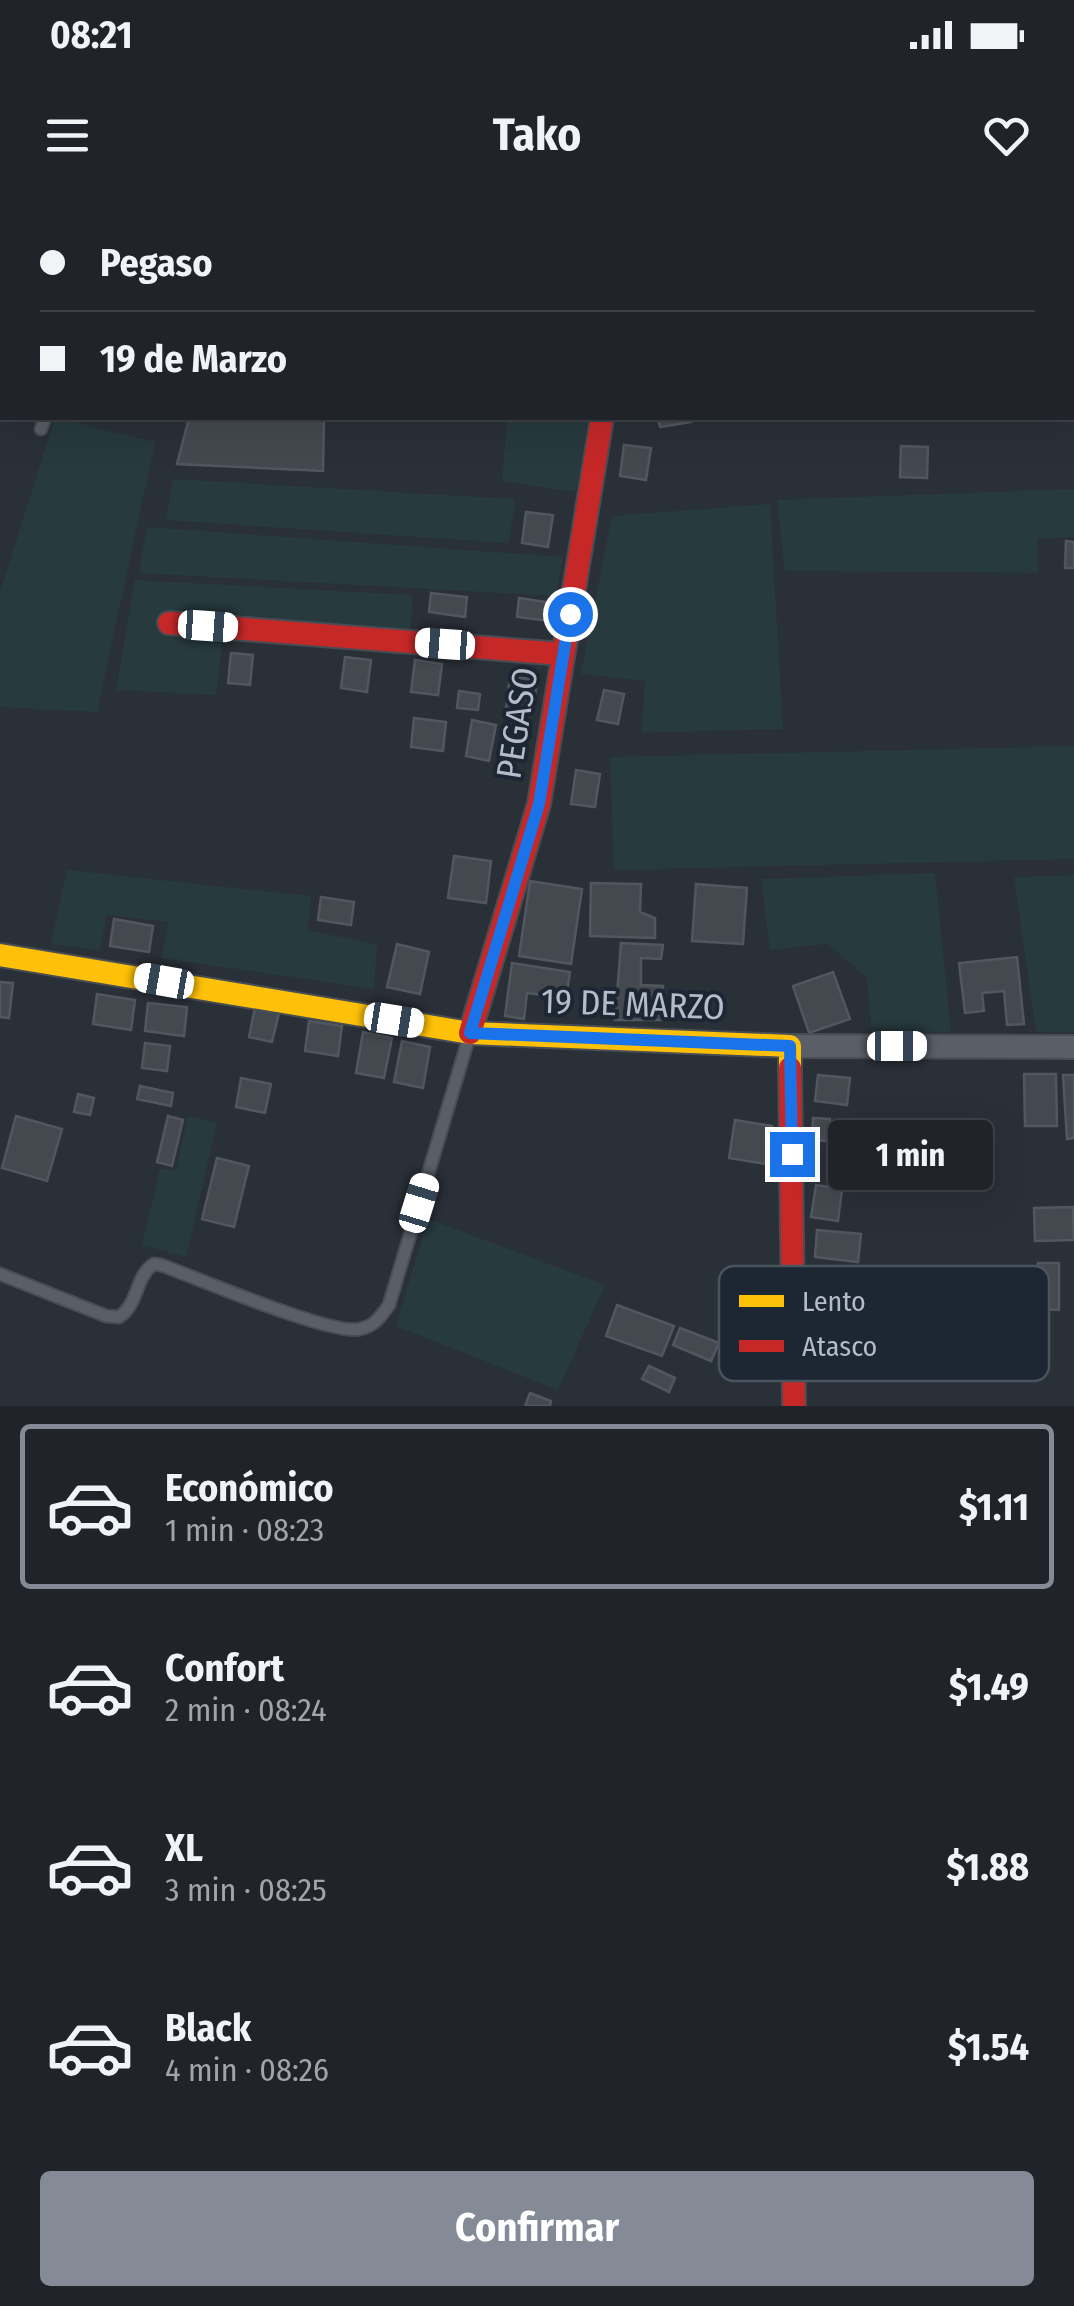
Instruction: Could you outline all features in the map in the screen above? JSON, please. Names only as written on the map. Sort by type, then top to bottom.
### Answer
[{"type":"street","name":"PEGASO","points":[[470,1033],[539,804],[602,420]]},
{"type":"street","points":[[169,623],[563,654]]},
{"type":"street","name":"19 DE MARZO","points":[[0,955],[470,1033],[790,1046]]},
{"type":"street","points":[[792,1266],[790,1046],[1074,1047]]},
{"type":"street","points":[[794,1381],[794,1406]]},
{"type":"lane","points":[[0,1274],[119,1318],[134,1300],[144,1272],[154,1264],[162,1265],[327,1326],[356,1331],[374,1325],[389,1305],[470,1033]]},
{"type":"green space","points":[[54,420],[155,442],[97,712],[0,707],[0,592]]},
{"type":"green space","points":[[507,420],[588,420],[576,492],[502,481]]},
{"type":"green space","points":[[173,479],[515,499],[509,543],[166,520]]},
{"type":"green space","points":[[1074,489],[1074,537],[1037,539],[1038,573],[785,571],[777,500]]},
{"type":"green space","points":[[770,504],[783,729],[641,733],[645,681],[581,674],[612,516]]},
{"type":"green space","points":[[147,527],[563,557],[556,596],[139,573]]},
{"type":"green space","points":[[135,580],[413,595],[409,646],[223,636],[216,695],[116,690]]},
{"type":"green space","points":[[1074,746],[1074,859],[614,870],[610,757]]},
{"type":"green space","points":[[67,870],[311,896],[308,930],[377,945],[374,989],[161,958],[169,922],[107,915],[100,950],[51,944]]},
{"type":"green space","points":[[935,873],[951,1032],[872,1035],[867,978],[828,944],[770,950],[761,879]]},
{"type":"green space","points":[[1074,875],[1074,1032],[1036,1032],[1014,877]]},
{"type":"green space","points":[[188,1116],[217,1123],[186,1257],[142,1245],[160,1168],[176,1171]]},
{"type":"green space","points":[[428,1219],[605,1285],[558,1390],[396,1326]]},
{"type":"building","points":[[188,420],[324,420],[323,471],[177,464]]},
{"type":"building","points":[[658,420],[691,422],[660,427]]},
{"type":"building","points":[[624,445],[651,448],[646,480],[620,476]]},
{"type":"building","points":[[901,446],[928,447],[927,478],[900,477]]},
{"type":"building","points":[[526,512],[553,515],[548,547],[522,543]]},
{"type":"building","points":[[1066,541],[1074,542],[1074,568],[1065,568]]},
{"type":"building","points":[[431,593],[467,597],[465,617],[429,612]]},
{"type":"building","points":[[519,598],[553,603],[551,621],[517,617]]},
{"type":"building","points":[[231,653],[253,655],[250,685],[228,683]]},
{"type":"building","points":[[345,657],[371,660],[367,692],[341,688]]},
{"type":"building","points":[[415,660],[442,664],[438,695],[411,692]]},
{"type":"building","points":[[510,676],[537,680],[533,712],[506,708]]},
{"type":"building","points":[[604,690],[624,694],[618,724],[597,720]]},
{"type":"building","points":[[459,691],[480,694],[478,710],[457,708]]},
{"type":"building","points":[[414,718],[446,722],[443,751],[411,747]]},
{"type":"building","points":[[472,720],[496,725],[489,761],[466,756]]},
{"type":"building","points":[[576,770],[600,774],[595,807],[571,804]]},
{"type":"building","points":[[454,856],[491,861],[486,903],[448,898]]},
{"type":"building","points":[[530,881],[582,889],[571,964],[519,956]]},
{"type":"building","points":[[591,883],[641,884],[640,912],[655,918],[655,938],[590,936]]},
{"type":"building","points":[[696,884],[747,888],[743,944],[692,941]]},
{"type":"building","points":[[321,897],[354,902],[351,925],[318,920]]},
{"type":"building","points":[[114,919],[153,926],[149,952],[110,946]]},
{"type":"building","points":[[621,943],[663,945],[661,959],[641,958],[641,985],[663,986],[662,1020],[615,1020]]},
{"type":"building","points":[[397,944],[429,952],[420,994],[387,987]]},
{"type":"building","points":[[1017,957],[1024,1024],[1007,1025],[1004,991],[982,993],[984,1011],[965,1013],[959,963]]},
{"type":"building","points":[[512,963],[570,972],[566,998],[527,993],[524,1019],[505,1016]]},
{"type":"building","points":[[833,972],[850,1019],[809,1033],[793,986]]},
{"type":"building","points":[[0,982],[13,983],[9,1018],[0,1017]]},
{"type":"building","points":[[97,994],[135,1000],[131,1030],[93,1024]]},
{"type":"building","points":[[148,1003],[187,1007],[184,1036],[145,1031]]},
{"type":"building","points":[[255,1007],[279,1013],[272,1042],[249,1037]]},
{"type":"building","points":[[309,1021],[342,1026],[338,1056],[305,1051]]},
{"type":"building","points":[[363,1032],[392,1038],[384,1078],[356,1073]]},
{"type":"building","points":[[402,1041],[430,1047],[423,1088],[394,1082]]},
{"type":"building","points":[[145,1043],[170,1046],[167,1071],[142,1068]]},
{"type":"building","points":[[1024,1074],[1056,1074],[1057,1126],[1025,1126]]},
{"type":"building","points":[[818,1075],[850,1078],[847,1105],[815,1101]]},
{"type":"building","points":[[1063,1075],[1074,1075],[1074,1138],[1067,1139]]},
{"type":"building","points":[[241,1078],[271,1084],[265,1113],[236,1107]]},
{"type":"building","points":[[140,1086],[173,1093],[171,1106],[137,1099]]},
{"type":"building","points":[[78,1094],[94,1098],[90,1115],[74,1112]]},
{"type":"building","points":[[16,1116],[62,1129],[47,1181],[2,1168]]},
{"type":"building","points":[[168,1116],[183,1120],[172,1166],[157,1162]]},
{"type":"building","points":[[813,1118],[830,1119],[829,1141],[812,1140]]},
{"type":"building","points":[[735,1120],[772,1126],[766,1164],[729,1158]]},
{"type":"building","points":[[863,1124],[902,1125],[902,1144],[862,1144]]},
{"type":"building","points":[[217,1158],[249,1166],[234,1227],[202,1219]]},
{"type":"building","points":[[816,1185],[842,1189],[838,1221],[811,1217]]},
{"type":"building","points":[[1073,1207],[1074,1240],[1035,1241],[1034,1208]]},
{"type":"building","points":[[817,1230],[861,1234],[858,1262],[815,1257]]},
{"type":"building","points":[[1059,1263],[1059,1310],[1049,1310],[1049,1266],[1038,1266]]},
{"type":"building","points":[[617,1305],[674,1326],[662,1356],[606,1336]]},
{"type":"building","points":[[680,1328],[719,1343],[711,1361],[673,1345]]},
{"type":"building","points":[[649,1366],[675,1378],[669,1392],[642,1379]]},
{"type":"building","points":[[530,1393],[551,1401],[550,1406],[525,1406]]},
{"type":"traffic: slow","points":[[0,955],[470,1033],[790,1046],[790,1068]]},
{"type":"traffic: jam","points":[[470,1033],[539,804],[602,420]]},
{"type":"traffic: jam","points":[[169,623],[563,654]]},
{"type":"traffic: jam","points":[[790,1068],[792,1266]]},
{"type":"traffic: jam","points":[[794,1381],[794,1406]]},
{"type":"route","points":[[570,614],[539,804],[470,1033],[790,1046],[792,1154]]}]
